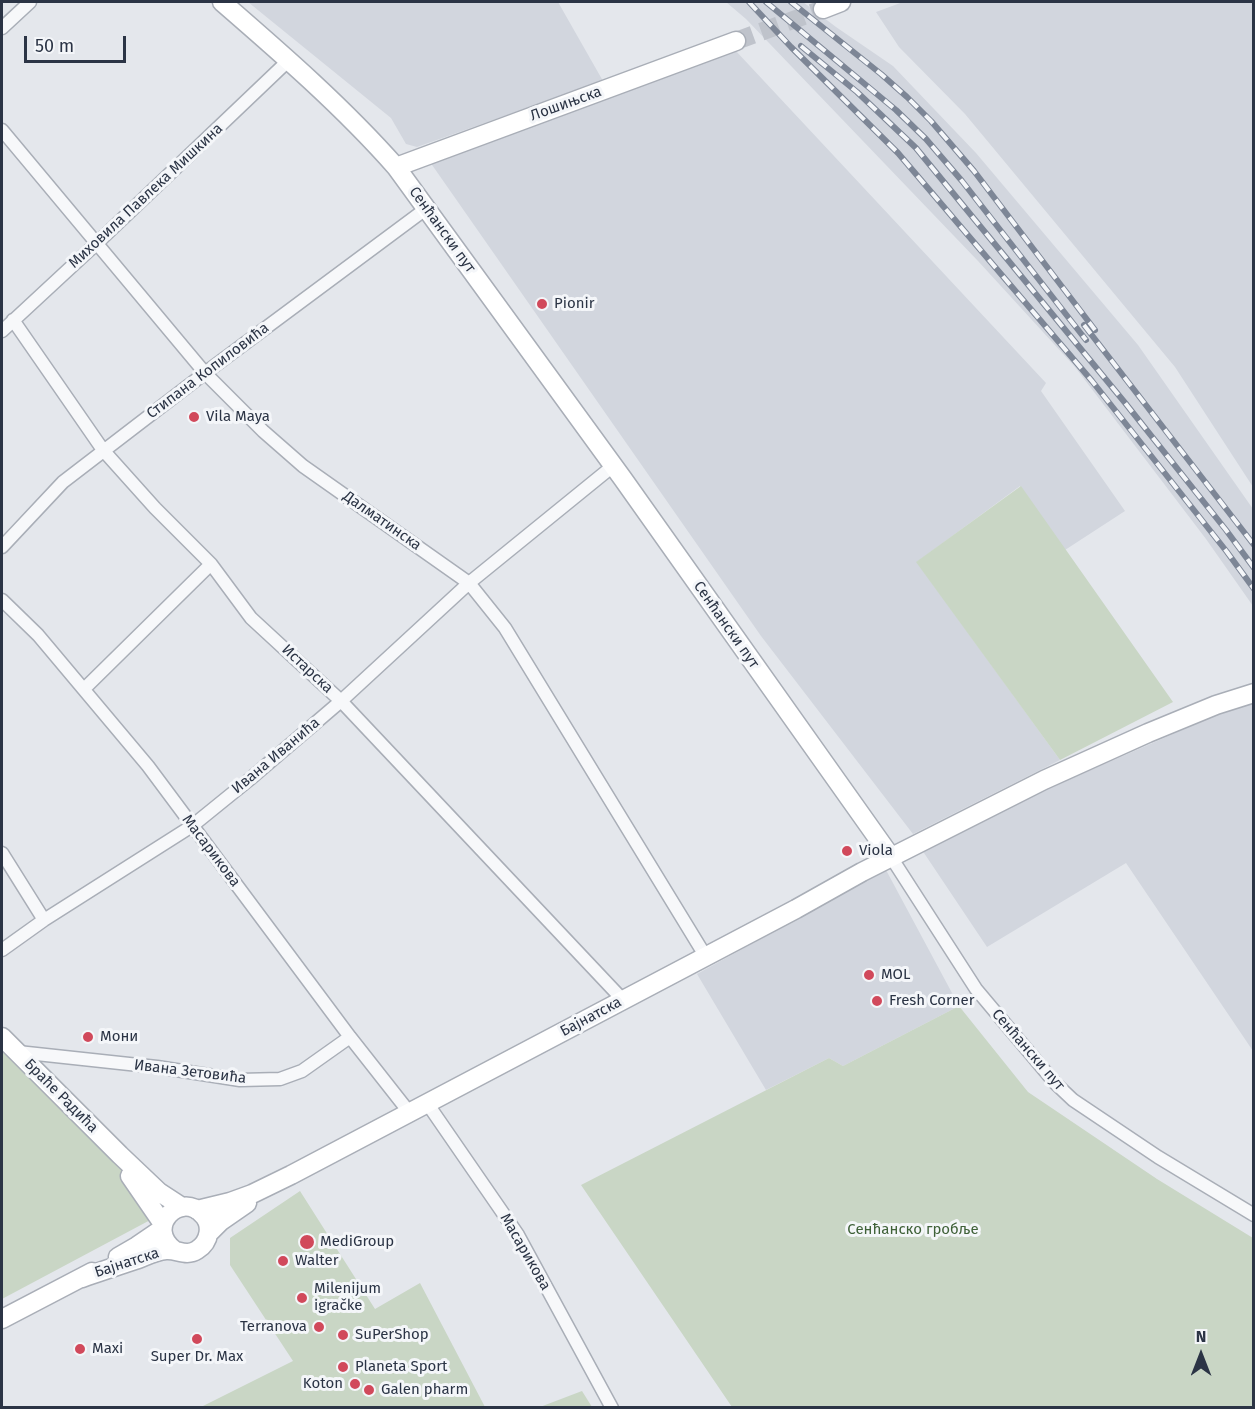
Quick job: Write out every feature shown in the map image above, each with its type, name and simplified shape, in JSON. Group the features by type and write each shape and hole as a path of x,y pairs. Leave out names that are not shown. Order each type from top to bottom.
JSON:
{"main road":[{"name":"Сенћански пут","path":"222,2 289,60 396,166 891,857"},
{"name":"Лошињска","path":"396,166 736,41"},
{"name":"Бајнатска","path":"2,1319 82,1278 137,1246 163,1226 170,1213 230,1202 252,1194 706,957 891,857 1044,780 1216,705 1254,693"},
{"name":"Браће Радића","path":"2,1037 159,1192 190,1208"},
{"name":"Браће Радића","path":"120,1155 126,1170 163,1226"},
{"name":"Бајнатска","path":"82,1278 166,1250 187,1253 198,1249 207,1240 208,1233 234,1212 291,1175"},
{"path":"190,1208 206,1220 208,1233"},
{"name":"Бајнатска","path":"163,1226 163,1236 174,1250"}],"street":[{"path":"2,28 30,2"},
{"name":"Миховила Павлека Мишкина","path":"2,331 98,243 289,60"},
{"name":"Далматинска","path":"2,130 205,373 263,431 303,466 469,583 505,628 706,957"},
{"name":"Стипана Копиловића","path":"2,547 63,482 427,208"},
{"name":"Истарска","path":"13,320 104,450 155,508 211,564 251,618 341,701 623,1000"},
{"name":"Ивана Иванића","path":"2,950 44,920 192,826 341,701 469,583 613,466"},
{"path":"84,689 211,564"},
{"name":"Масарикова","path":"2,600 38,635 148,766 350,1037 409,1112"},
{"path":"2,853 44,920"},
{"name":"Сенћански пут","path":"891,857 976,989 1054,1083 1082,1107 1158,1157 1254,1215"},
{"name":"Ивана Зетовића","path":"17,1052 157,1067 240,1080 280,1079 302,1071 350,1037"},
{"name":"Масарикова","path":"427,1103 518,1235 612,1407"}],"shaded area":[{"path":"248,2 558,2 603,81 417,147 406,144 391,118"},
{"path":"726,2 803,2 893,66 976,153 1138,345 1253,509 1253,606 1206,539 1075,367 978,261 746,19"},
{"path":"903,2 1253,2 1253,487 1175,367 965,114 899,47 876,12"},
{"path":"735,50 1046,383 1041,391 1125,511 1065,550 1020,486 917,562 1060,760 913,834 761,636 430,162"},
{"path":"1253,702 1253,1051 1126,863 987,947 922,850 1068,780 1228,710"},
{"path":"886,870 959,1006 843,1066 829,1058 766,1090 697,974"}],"green space":[{"path":"1021,486 1173,702 1060,760 916,562"},
{"name":"Сенћанско гробље","path":"959,1006 1028,1092 1157,1179 1253,1238 1253,1407 732,1407 581,1185 829,1058 843,1066"},
{"path":"2,1048 111,1153 154,1218 2,1299"},
{"path":"300,1191 375,1309 420,1283 485,1407 201,1407 293,1361 230,1265 230,1238"},
{"path":"582,1391 592,1407 540,1407"}],"tunnel":[{"path":"736,41 823,9"}],"railway":[{"path":"749,2 898,153 1092,381 1254,589"},
{"path":"766,2 896,110 926,139 962,181 1086,340"},
{"path":"791,2 881,74 931,121 974,171 1095,330"},
{"path":"801,46 857,92 916,148 1126,404 1254,568"},
{"path":"1084,325 1254,545"}],"place":[{"name":"Pionir","path":"542,304"},
{"name":"Vila Maya","path":"194,417"},
{"name":"Viola","path":"847,851"},
{"name":"MOL","path":"869,975"},
{"name":"Fresh Corner","path":"877,1001"},
{"name":"Мони","path":"88,1037"},
{"name":"MediGroup","path":"307,1242"},
{"name":"Walter","path":"283,1261"},
{"name":"Milenijum igračke","path":"302,1298"},
{"name":"Terranova","path":"319,1327"},
{"name":"SuPerShop","path":"343,1335"},
{"name":"Super Dr. Max","path":"197,1339"},
{"name":"Maxi","path":"80,1349"},
{"name":"Planeta Sport","path":"343,1367"},
{"name":"Koton","path":"355,1384"},
{"name":"Galen pharm","path":"369,1390"}]}
